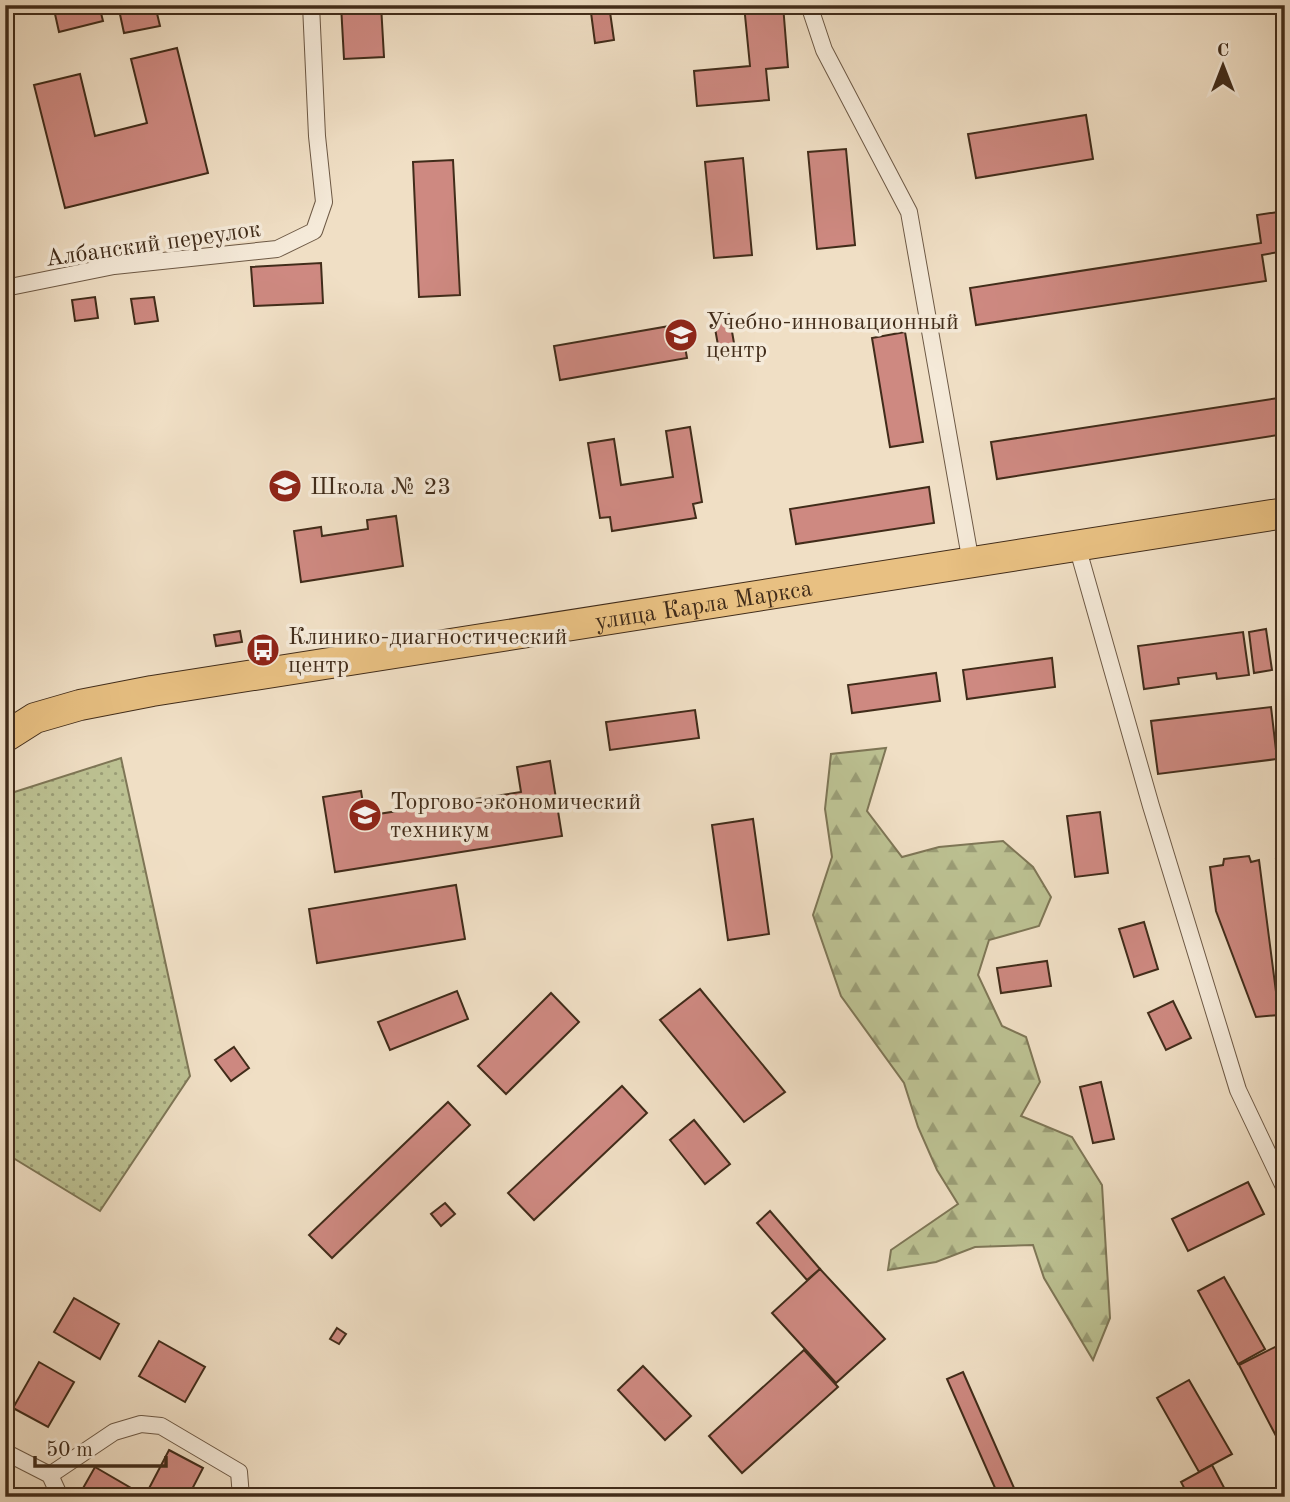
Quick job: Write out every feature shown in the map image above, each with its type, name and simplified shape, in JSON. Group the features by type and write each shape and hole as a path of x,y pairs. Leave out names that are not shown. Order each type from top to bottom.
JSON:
{"highway":[{"name":"улица Карла Маркса","path":"5,737 35,718 80,705 152,691 1285,513"}],"street":[{"name":"Албанский переулок","path":"5,288 114,266 277,249 314,231 324,202 317,136 311,5"},
{"path":"809,5 824,50 909,212 971,562"},
{"path":"1077,545 1151,806 1238,1090 1285,1189"},
{"path":"50,1475 114,1432 141,1424 161,1426 239,1472 241,1497"},
{"path":"5,1452 50,1475 60,1497"}],"green space":[{"path":"886,748 867,811 902,857 939,847 1003,841 1033,867 1051,897 1039,926 989,940 978,975 1002,1026 1026,1037 1040,1082 1021,1116 1072,1137 1102,1185 1110,1318 1093,1360 1044,1278 1033,1245 975,1247 936,1262 888,1270 891,1250 958,1204 937,1170 918,1127 904,1083 841,996 813,915 832,857 825,809 831,754"},
{"path":"121,758 190,1076 100,1211 5,1153 5,795"}],"building":[{"path":"53,5 99,5 103,21 59,32"},
{"path":"118,5 155,5 160,26 124,33"},
{"path":"341,5 381,5 384,57 344,59"},
{"path":"590,5 609,5 614,40 595,43"},
{"path":"744,5 783,5 788,67 766,69 769,100 697,106 694,71 750,66"},
{"path":"177,48 208,173 65,208 34,85 80,74 95,136 147,123 131,59"},
{"path":"1086,115 1093,159 976,178 968,134"},
{"path":"846,149 855,245 817,249 808,152"},
{"path":"743,158 752,255 714,258 705,162"},
{"path":"453,160 460,295 419,297 413,162"},
{"path":"1285,211 1285,251 1262,255 1266,281 976,325 970,288 1261,243 1257,215"},
{"path":"321,263 323,303 254,306 251,267"},
{"path":"95,297 98,318 75,321 72,300"},
{"path":"154,297 158,321 135,324 131,299"},
{"path":"729,314 735,349 719,351 713,317"},
{"path":"681,324 687,358 560,380 554,346"},
{"path":"905,332 923,442 890,447 872,338"},
{"path":"1285,397 1285,434 997,479 991,442"},
{"path":"690,427 702,502 693,504 696,518 612,531 610,517 600,518 588,443 614,439 621,485 673,477 666,431"},
{"path":"929,487 934,523 796,544 790,509"},
{"path":"396,516 403,566 301,582 294,531 321,527 322,536 368,529 367,520"},
{"path":"1266,629 1272,670 1254,673 1249,632"},
{"path":"1285,630 1285,662 1280,631"},
{"path":"240,631 242,642 216,646 214,635"},
{"path":"1243,632 1249,675 1217,679 1216,673 1178,678 1179,684 1144,689 1138,646"},
{"path":"1052,658 1055,687 967,699 963,670"},
{"path":"936,673 940,701 852,713 848,685"},
{"path":"1271,707 1277,759 1158,774 1151,721"},
{"path":"695,710 699,738 610,750 606,722"},
{"path":"550,761 562,836 335,872 323,797 361,791 365,816 521,792 517,767"},
{"path":"1100,812 1108,873 1075,877 1067,816"},
{"path":"753,819 769,934 728,940 712,825"},
{"path":"1249,856 1251,862 1259,860 1279,1015 1256,1017 1216,911 1210,867 1223,865 1224,859"},
{"path":"1285,858 1285,925 1276,859"},
{"path":"456,885 465,939 317,963 309,909"},
{"path":"1144,922 1158,969 1134,977 1119,929"},
{"path":"1047,961 1051,986 1001,993 997,968"},
{"path":"700,989 785,1092 744,1122 660,1020"},
{"path":"457,991 468,1019 390,1050 378,1022"},
{"path":"551,993 579,1022 506,1094 478,1066"},
{"path":"1173,1001 1191,1038 1166,1050 1148,1013"},
{"path":"234,1047 249,1068 231,1081 215,1060"},
{"path":"1101,1082 1114,1139 1093,1143 1080,1087"},
{"path":"622,1086 647,1113 534,1220 508,1193"},
{"path":"448,1102 470,1125 332,1258 309,1235"},
{"path":"694,1120 730,1164 705,1184 670,1140"},
{"path":"1248,1182 1264,1214 1188,1251 1172,1219"},
{"path":"445,1203 455,1214 441,1226 431,1214"},
{"path":"770,1211 820,1269 807,1280 757,1223"},
{"path":"820,1269 885,1339 836,1383 772,1313"},
{"path":"1224,1277 1265,1349 1238,1364 1198,1291"},
{"path":"74,1298 119,1324 100,1359 54,1332"},
{"path":"337,1328 346,1334 339,1344 330,1339"},
{"path":"159,1341 205,1367 185,1402 139,1376"},
{"path":"1285,1342 1285,1365 1277,1369 1285,1385 1285,1431 1276,1436 1239,1365"},
{"path":"804,1350 838,1387 742,1473 709,1436"},
{"path":"39,1362 74,1382 48,1427 13,1408"},
{"path":"643,1366 691,1416 665,1440 618,1390"},
{"path":"963,1372 1018,1497 999,1497 947,1379"},
{"path":"1189,1380 1232,1454 1199,1472 1157,1398"},
{"path":"169,1450 203,1468 188,1497 78,1497 95,1467 145,1496"},
{"path":"1212,1465 1229,1497 1189,1497 1181,1482"}],"place":[{"name":"Учебно-инновационный центр","path":"681,335"},
{"name":"Школа № 23","path":"285,486"},
{"name":"Клинико-диагностический центр","path":"263,650"},
{"name":"Торгово-экономический техникум","path":"365,815"}]}
